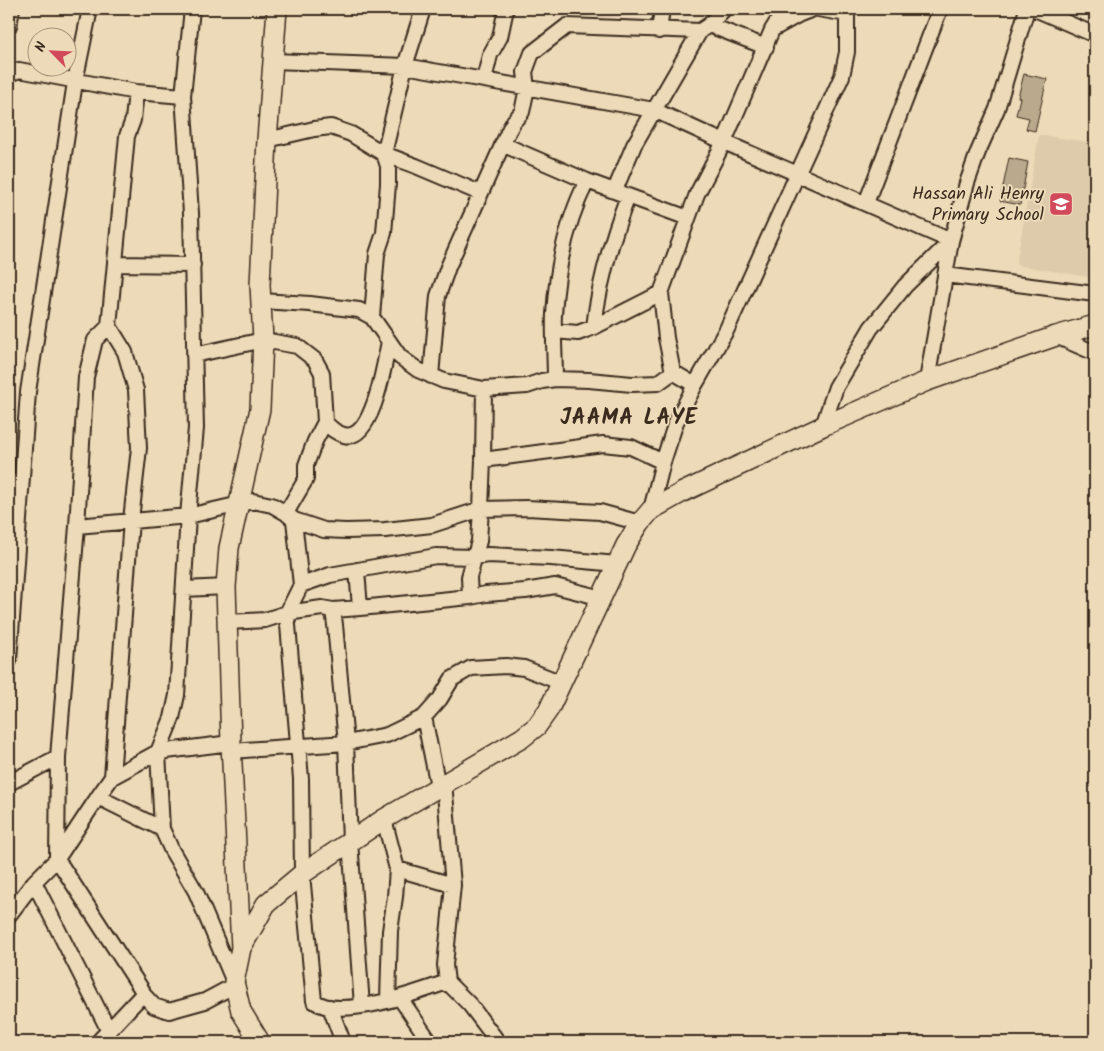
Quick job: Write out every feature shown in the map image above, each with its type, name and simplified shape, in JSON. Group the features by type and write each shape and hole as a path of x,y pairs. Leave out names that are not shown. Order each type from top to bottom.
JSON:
{"street":[{"path":"9,26 12,9"},
{"path":"9,661 15,482 76,82 90,9"},
{"path":"192,9 183,96 192,213 196,428 188,516 177,695 172,718 158,752 162,829 172,851 196,892 234,984 241,1011 260,1042"},
{"path":"234,984 240,948 226,587 229,548 260,409 263,340 260,285 267,140 277,9"},
{"path":"372,317 377,254 384,233 388,184 388,166 384,154 405,66 423,9"},
{"path":"484,80 490,55 500,37 506,9"},
{"path":"659,31 662,9"},
{"path":"594,327 597,297 618,223 622,193 634,144 705,28 724,9"},
{"path":"695,385 673,372 666,338 661,293 697,194 724,142 772,30 785,9"},
{"path":"772,30 813,9"},
{"path":"240,948 266,904 302,874 384,819 522,738 536,726 549,709 626,545 646,516 676,422 727,330 842,76 847,52 848,11 818,9"},
{"path":"866,203 940,9"},
{"path":"927,381 951,241 967,183 997,109 1027,9"},
{"path":"1035,9 1095,35"},
{"path":"431,376 438,296 448,267 502,144 514,120 522,112 527,88 525,72 532,53 567,26 659,31 705,28 766,47"},
{"path":"273,61 405,66 654,110 951,241"},
{"path":"9,75 19,70 136,92 183,96"},
{"path":"112,777 131,520 139,448 136,390 125,352 109,326 127,136 133,120 136,92"},
{"path":"267,140 314,129 332,127 351,134 384,154 480,193"},
{"path":"502,144 587,182 688,218"},
{"path":"555,379 554,316 559,265 576,204 587,182"},
{"path":"823,426 836,387 871,328 905,286 951,241"},
{"path":"116,264 193,265"},
{"path":"945,275 1095,294"},
{"path":"554,331 578,333 594,327 661,293"},
{"path":"261,301 334,306 359,310 372,317 400,357 418,370 444,381 484,389 527,386 555,379 640,384 658,383 673,372"},
{"path":"77,526 188,516 253,501 272,505 290,517 324,530 346,531 385,530 432,525 481,509 527,508 646,516 683,492 823,426 927,381 1056,336 1095,325"},
{"path":"109,326 95,340 86,377 77,526 58,757 57,859 142,990 142,994 154,1006 169,1011 205,1000 234,984"},
{"path":"1056,336 1095,354"},
{"path":"194,355 263,340 297,346 315,360 322,373 325,422 306,465 306,479 290,517 301,585 287,613 301,779 302,874 314,1001 330,1008 343,1009 411,995 447,982"},
{"path":"325,422 335,431 350,436 356,434 363,426 374,405 389,341"},
{"path":"470,597 469,577 479,541 484,460 484,389"},
{"path":"484,460 603,444 631,448 662,462"},
{"path":"301,585 330,575 436,556 474,557 488,555 617,564"},
{"path":"357,570 360,608"},
{"path":"227,622 265,620 287,613 322,608 332,610 360,608 525,591 555,586 602,598"},
{"path":"184,589 226,587"},
{"path":"332,610 346,743 350,841 362,1006"},
{"path":"9,915 34,882 57,859 112,777 158,752 231,747 346,743 387,735 424,717 440,699 452,679 471,668 506,666 524,668 562,683"},
{"path":"424,717 441,784 453,886 446,965 447,982 470,1005 498,1042"},
{"path":"9,783 58,757"},
{"path":"98,796 162,829"},
{"path":"384,819 397,869 390,931 394,999 430,1042"},
{"path":"397,869 453,886"},
{"path":"34,882 109,1031"},
{"path":"98,1042 142,994"},
{"path":"330,1008 343,1042"}],"shaded area":[{"name":"Hassan Ali Henry Primary School","path":"1039,135 1095,143 1095,278 1016,265"}],"building":[{"path":"1024,74 1047,79 1035,131 1026,129 1029,118 1016,115"},
{"path":"1009,158 1028,162 1020,205 1000,201"}],"place":[{"name":"Hassan Ali Henry Primary School","path":"1061,204"}],"district":[{"name":"JAAMA LAYE","path":"629,418"}]}
